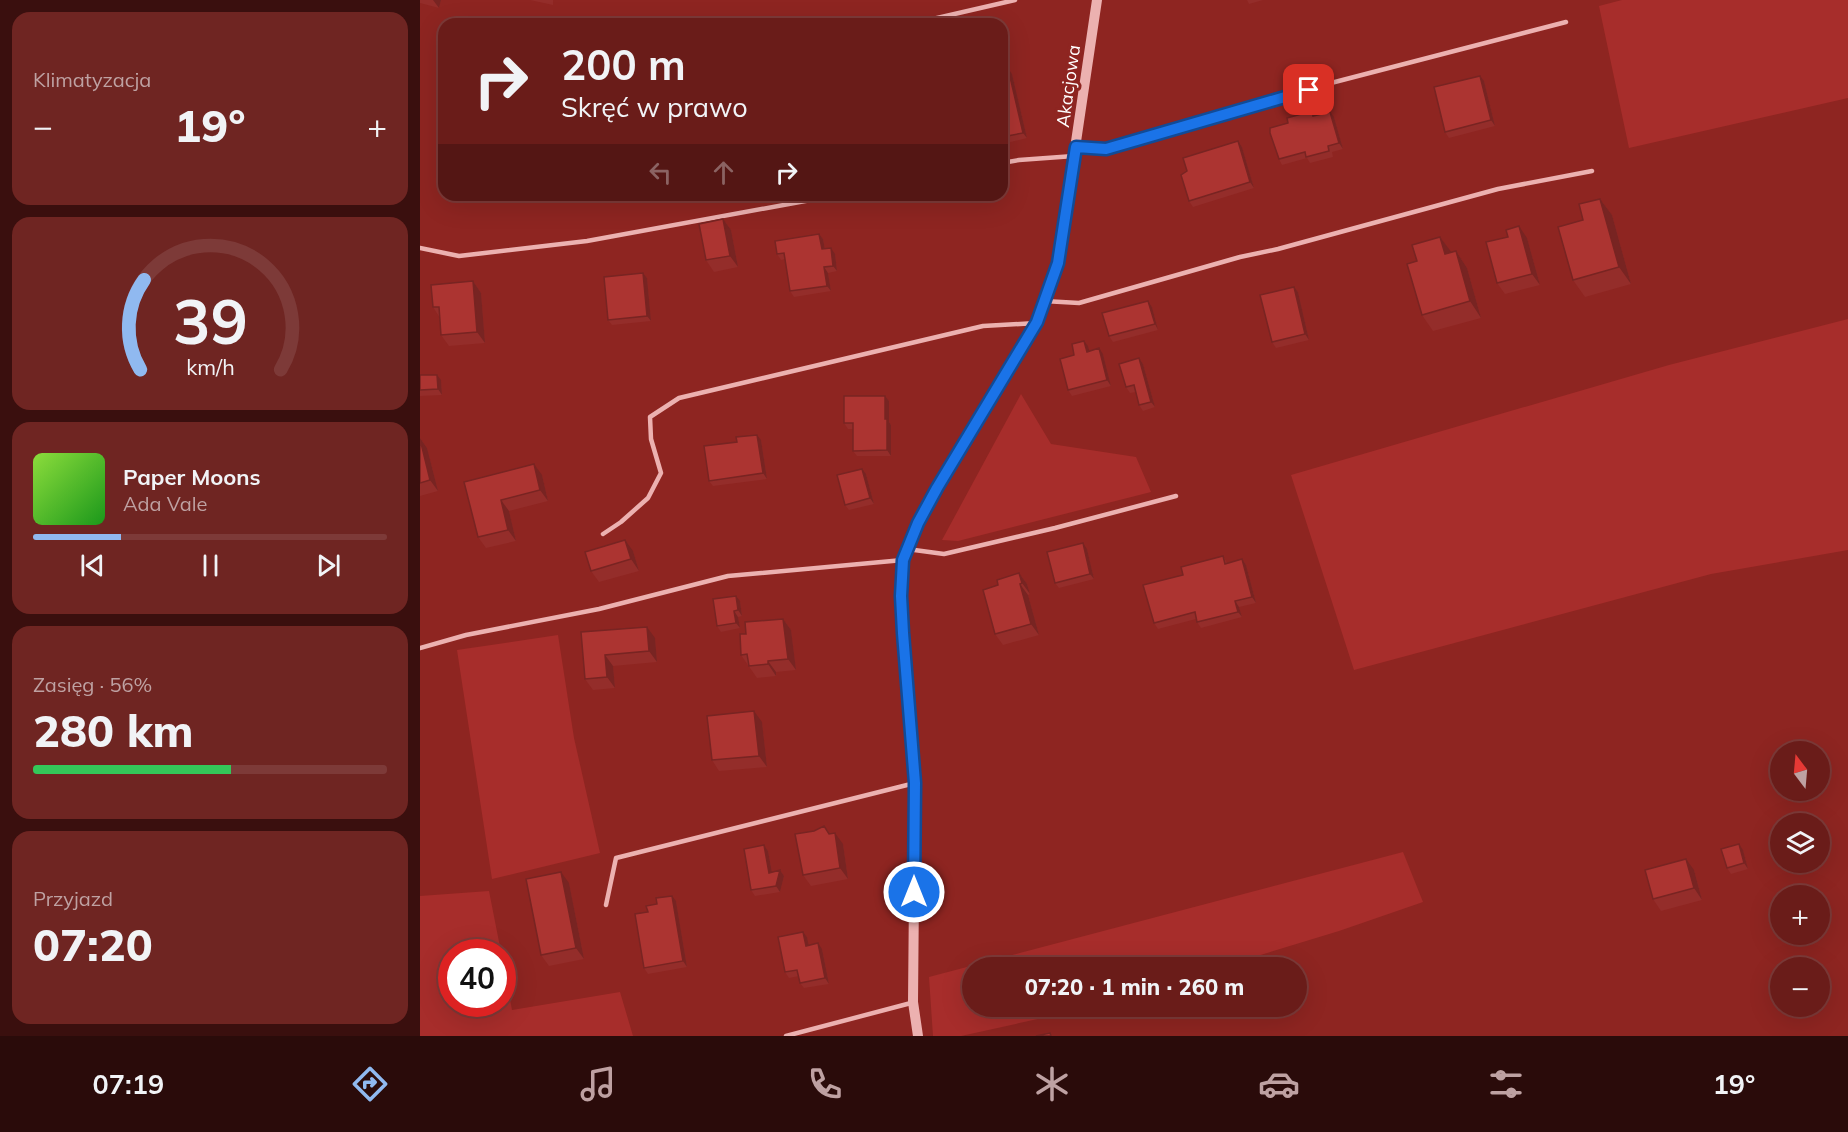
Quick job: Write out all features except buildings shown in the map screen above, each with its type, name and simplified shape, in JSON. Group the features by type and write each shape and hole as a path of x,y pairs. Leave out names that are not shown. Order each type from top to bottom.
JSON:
{"street":[{"name":"Akacjowa","path":"918,1036 913,1002 915,783 901,596 903,560 918,523 937,488 1037,322 1058,263 1097,0"}],"lane":[{"path":"937,18 1015,0"},
{"path":"1008,162 1106,149 1331,83 1566,22"},
{"path":"1044,301 1079,303 1240,257 1278,249 1498,189 1592,171"},
{"path":"420,249 459,256 587,241 805,201"},
{"path":"603,534 621,522 648,498 661,473 651,439 650,417 679,398 983,326 1037,322"},
{"path":"907,549 944,554 1176,496"},
{"path":"420,648 466,635 599,609 728,576 903,560"},
{"path":"606,905 616,858 915,783"},
{"path":"786,1036 913,1002"}],"shaded area":[{"path":"1622,0 1848,0 1848,98 1629,148 1599,6"},
{"path":"1848,319 1848,550 1711,574 1354,670 1291,475 1669,365"},
{"path":"1021,394 1051,444 1136,457 1151,492 958,541 942,540"},
{"path":"558,635 574,738 600,853 492,879 457,650"},
{"path":"1403,852 1423,902 1254,957 1005,957"},
{"path":"489,891 498,939 438,939 438,1017 516,1017 516,1009 620,992 633,1036 420,1036 420,896"},
{"path":"962,968 962,1017 1047,1017 961,1036 933,1036 929,977"}],"route":[{"path":"914,892 915,783 901,596 903,560 918,523 937,488 1037,322 1058,263 1076,147 1106,149 1309,90"}]}
